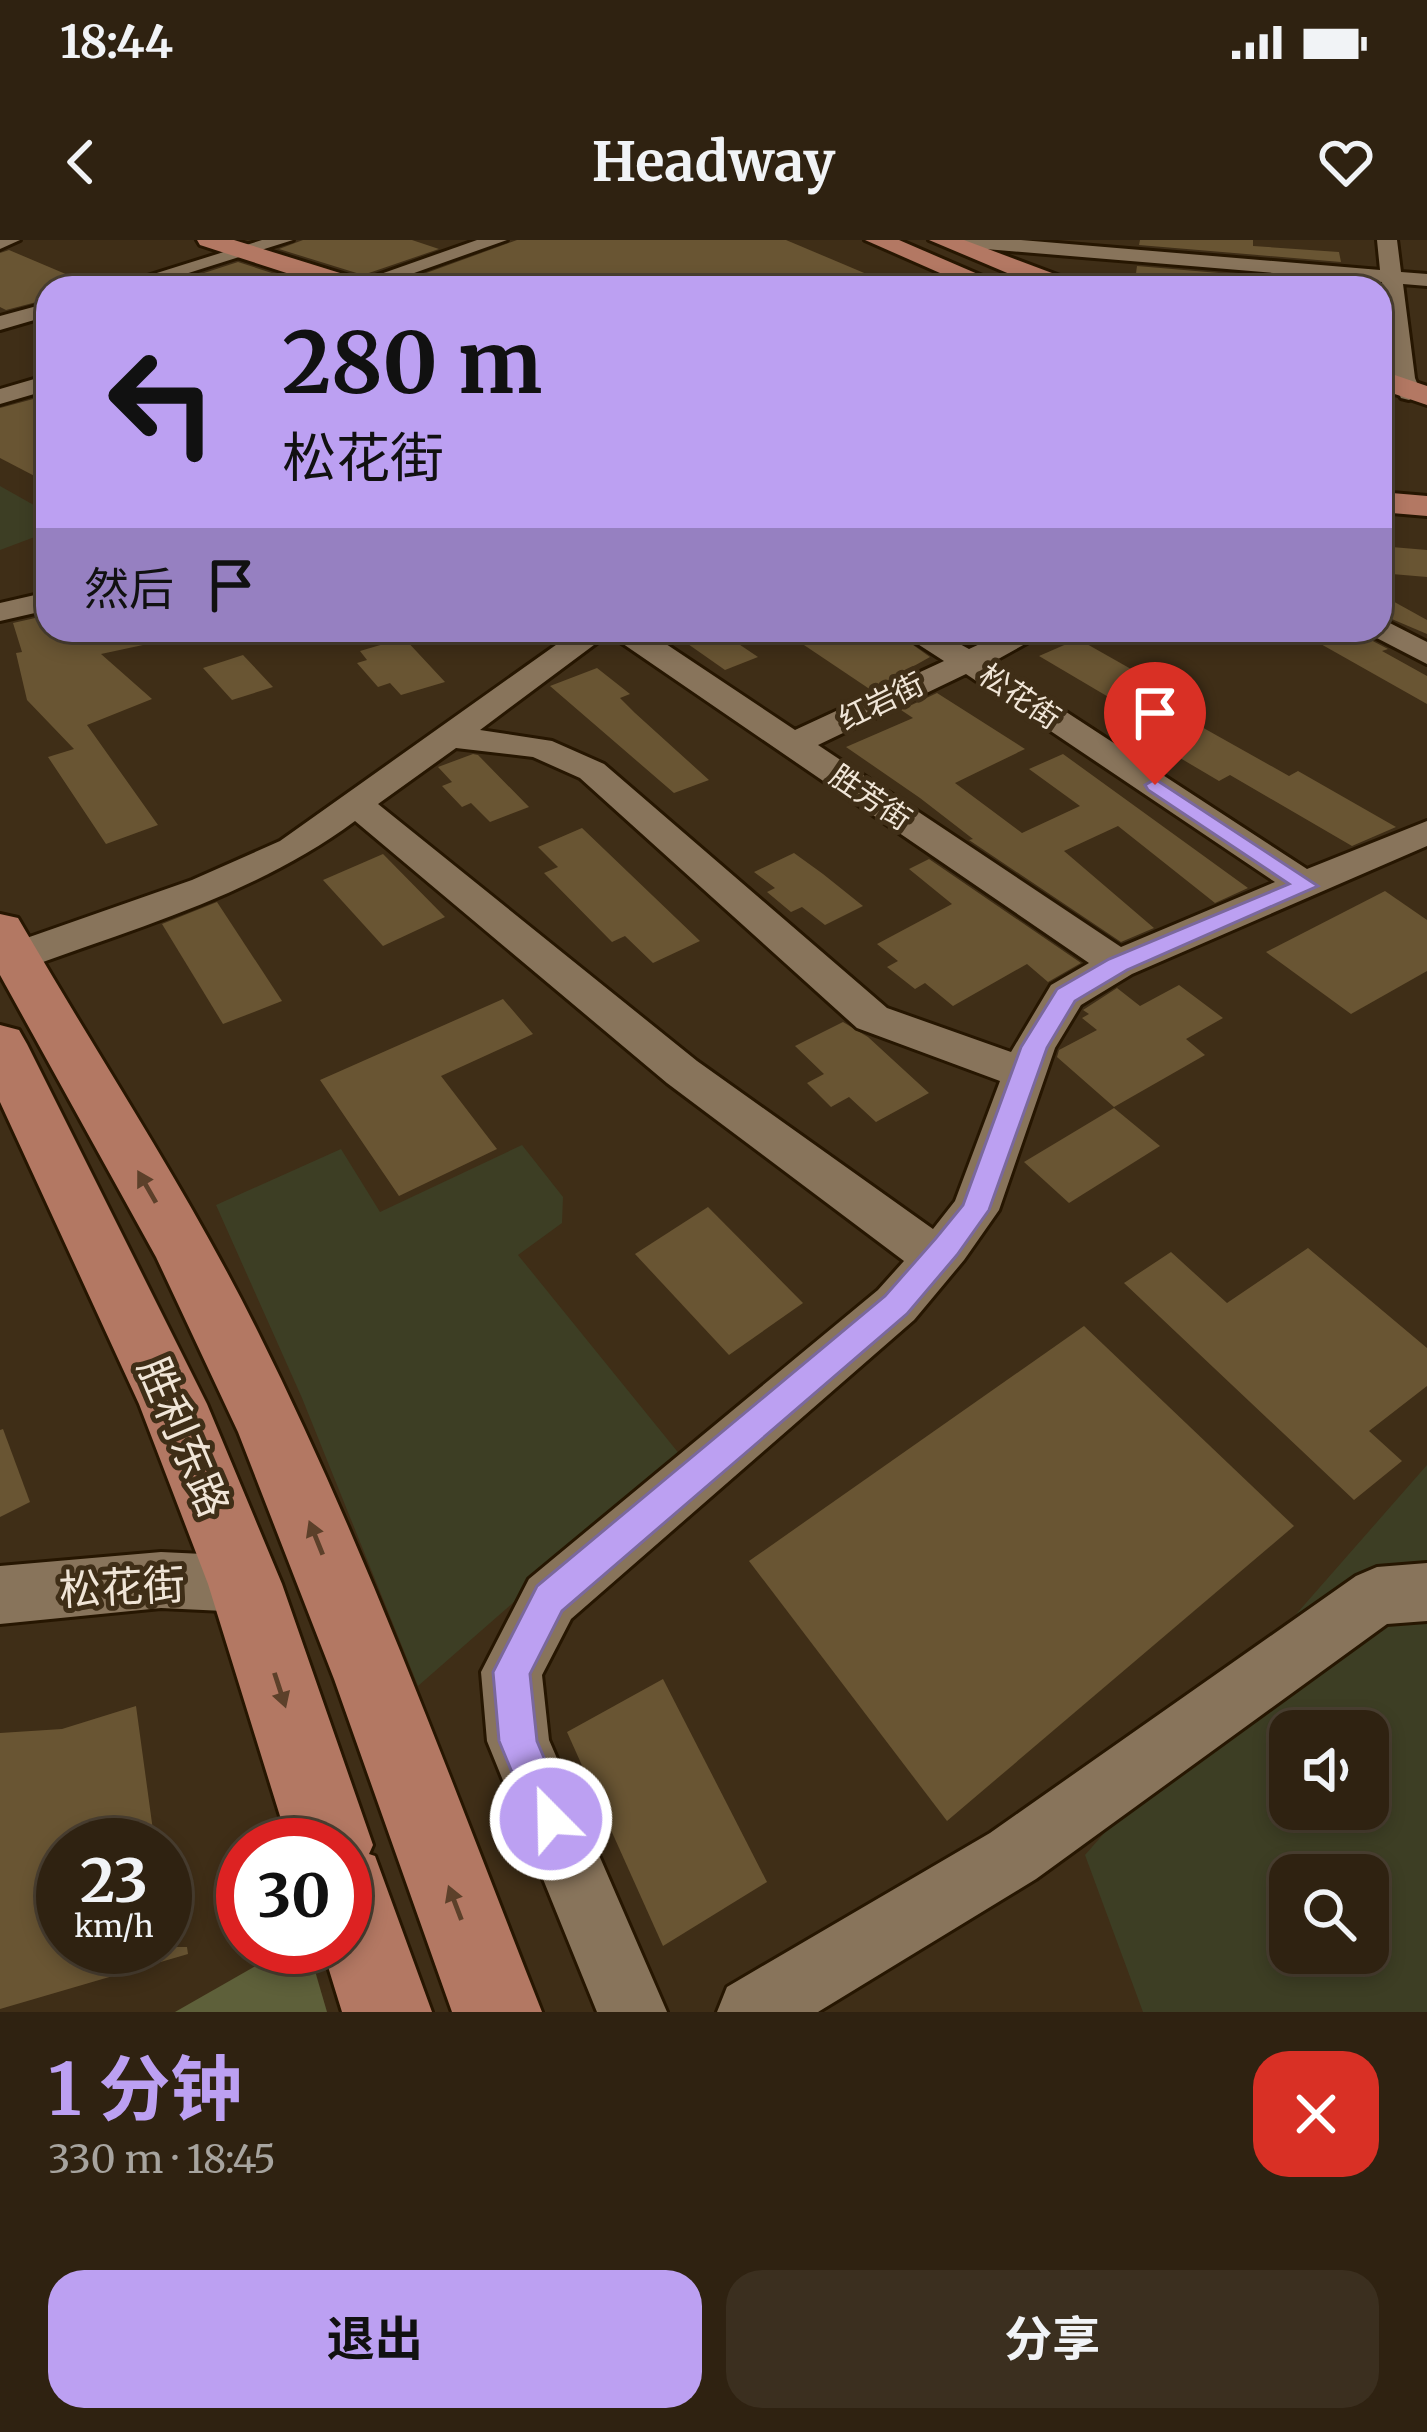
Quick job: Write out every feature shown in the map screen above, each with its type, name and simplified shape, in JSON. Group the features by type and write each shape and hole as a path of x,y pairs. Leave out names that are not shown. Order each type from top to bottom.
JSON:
{"main road":[{"path":"209,240 322,276"},
{"path":"853,240 944,276"},
{"path":"878,240 969,276"},
{"path":"908,240 1000,276"},
{"path":"945,240 1036,276"},
{"path":"1392,503 1427,506"},
{"path":"8,943 196,1271 284,1458 497,2012"},
{"name":"胜利东路","path":"0,1044 173,1404 245,1584 322,1818"},
{"path":"372,1967 387,2012"}],"street":[{"path":"0,243 10,240"},
{"path":"160,276 283,240"},
{"path":"389,276 497,240"},
{"path":"945,240 1390,276 1387,240"},
{"path":"1392,276 1427,280"},
{"path":"1392,291 1407,401"},
{"path":"0,323 36,312"},
{"path":"5,396 36,386"},
{"path":"5,396 36,394"},
{"path":"0,612 36,604"},
{"path":"1392,634 1427,655"},
{"path":"8,943 249,871 293,849 581,642"},
{"name":"胜芳街","path":"642,642 1118,964"},
{"name":"松花街","path":"933,642 1307,886"},
{"name":"红岩街","path":"794,744 1007,642"},
{"path":"452,737 540,748 592,770 872,1018 1026,1074"},
{"path":"357,805 682,1072 934,1256"},
{"path":"632,2012 518,1741 512,1672 550,1599 896,1305 975,1210 1050,1015 1066,995 1118,964 1427,832"},
{"name":"松花街","path":"0,1594 161,1580 245,1584"},
{"path":"752,2012 1013,1856 1377,1596 1427,1592"}],"green space":[{"path":"0,486 36,506 36,536 0,550"},
{"path":"522,1145 563,1197 562,1223 518,1255 681,1456 418,1686 302,1398 216,1205 341,1149 380,1212"},
{"path":"1427,1465 1427,2012 1143,2012 1085,1855"},
{"path":"242,1974 316,1974 327,2012 175,2012"}],"building":[{"path":"303,240 412,240 439,249 363,275 279,249"},
{"path":"517,240 786,240 869,275 865,276 418,276"},
{"path":"1140,240 1253,240 1253,246 1339,252 1341,262 1139,245"},
{"path":"9,250 70,276 36,276 36,302 6,310 0,307 0,253"},
{"path":"238,262 281,276 195,276"},
{"path":"1137,266 1254,276 1136,276"},
{"path":"36,398 36,477 0,458 0,408"},
{"path":"1392,547 1427,550 1427,577 1392,574"},
{"path":"1392,601 1427,620 1427,634 1392,619"},
{"path":"36,618 36,642 157,642 101,654 152,699 87,725 158,825 106,844 48,757 74,749 27,700 16,653 22,652 13,623"},
{"path":"408,642 445,682 401,695 390,683 378,687 357,663 367,660 360,651"},
{"path":"685,642 736,642 758,657 725,670"},
{"path":"799,642 909,642 930,657 871,690"},
{"path":"1071,642 1083,642 1161,686 1122,705 1039,656"},
{"path":"1317,642 1375,642 1388,649 1382,651 1427,676 1427,704"},
{"path":"243,655 273,687 232,700 203,668"},
{"path":"597,668 630,694 620,698 709,780 674,793 550,686"},
{"path":"937,693 1025,749 955,783 1022,833 1080,806 1029,769 1063,754 1248,888 1215,903 1118,826 1064,851 1154,928 1121,942 969,840 973,839 846,747 913,718 901,710"},
{"path":"1175,712 1289,776 1298,771 1396,827 1352,846 1230,775 1219,781 1136,732"},
{"path":"473,754 529,807 490,822 471,803 462,807 442,786 452,782 438,767"},
{"path":"582,828 700,941 653,963 625,936 612,942 544,873 558,867 538,847"},
{"path":"794,853 863,906 825,925 802,907 791,912 767,892 775,888 754,872"},
{"path":"383,854 445,917 383,946 323,880"},
{"path":"929,859 1081,963 1048,982 1027,964 953,1006 925,983 915,989 887,967 898,961 877,944 952,904 909,869"},
{"path":"1385,891 1427,920 1427,971 1351,1014 1266,952"},
{"path":"217,902 282,1001 223,1024 162,924"},
{"path":"1179,985 1223,1018 1186,1039 1205,1055 1114,1107 1057,1057 1059,1050 1097,1030 1082,1018 1089,1014 1083,1010 1117,988 1140,1006"},
{"path":"503,999 533,1034 441,1076 497,1149 399,1196 320,1080"},
{"path":"843,1022 868,1037 929,1093 876,1122 849,1097 831,1107 807,1083 824,1074 795,1046"},
{"path":"1114,1108 1160,1146 1069,1203 1024,1162"},
{"path":"708,1207 803,1303 729,1355 635,1254"},
{"path":"1308,1248 1427,1348 1427,1386 1369,1431 1402,1461 1354,1500 1124,1283 1171,1252 1227,1303"},
{"path":"1084,1326 1294,1526 947,1821 749,1561"},
{"path":"0,1430 30,1502 0,1517"},
{"path":"663,1679 767,1882 663,1946 567,1732"},
{"path":"136,1706 151,1818 36,1818 36,1974 120,1974 0,2009 0,1733 62,1729"}],"route":[{"path":"551,1819 518,1741 512,1672 550,1599 896,1305 947,1246 975,1210 1034,1047 1066,995 1118,964 1307,886 1155,785"}]}
